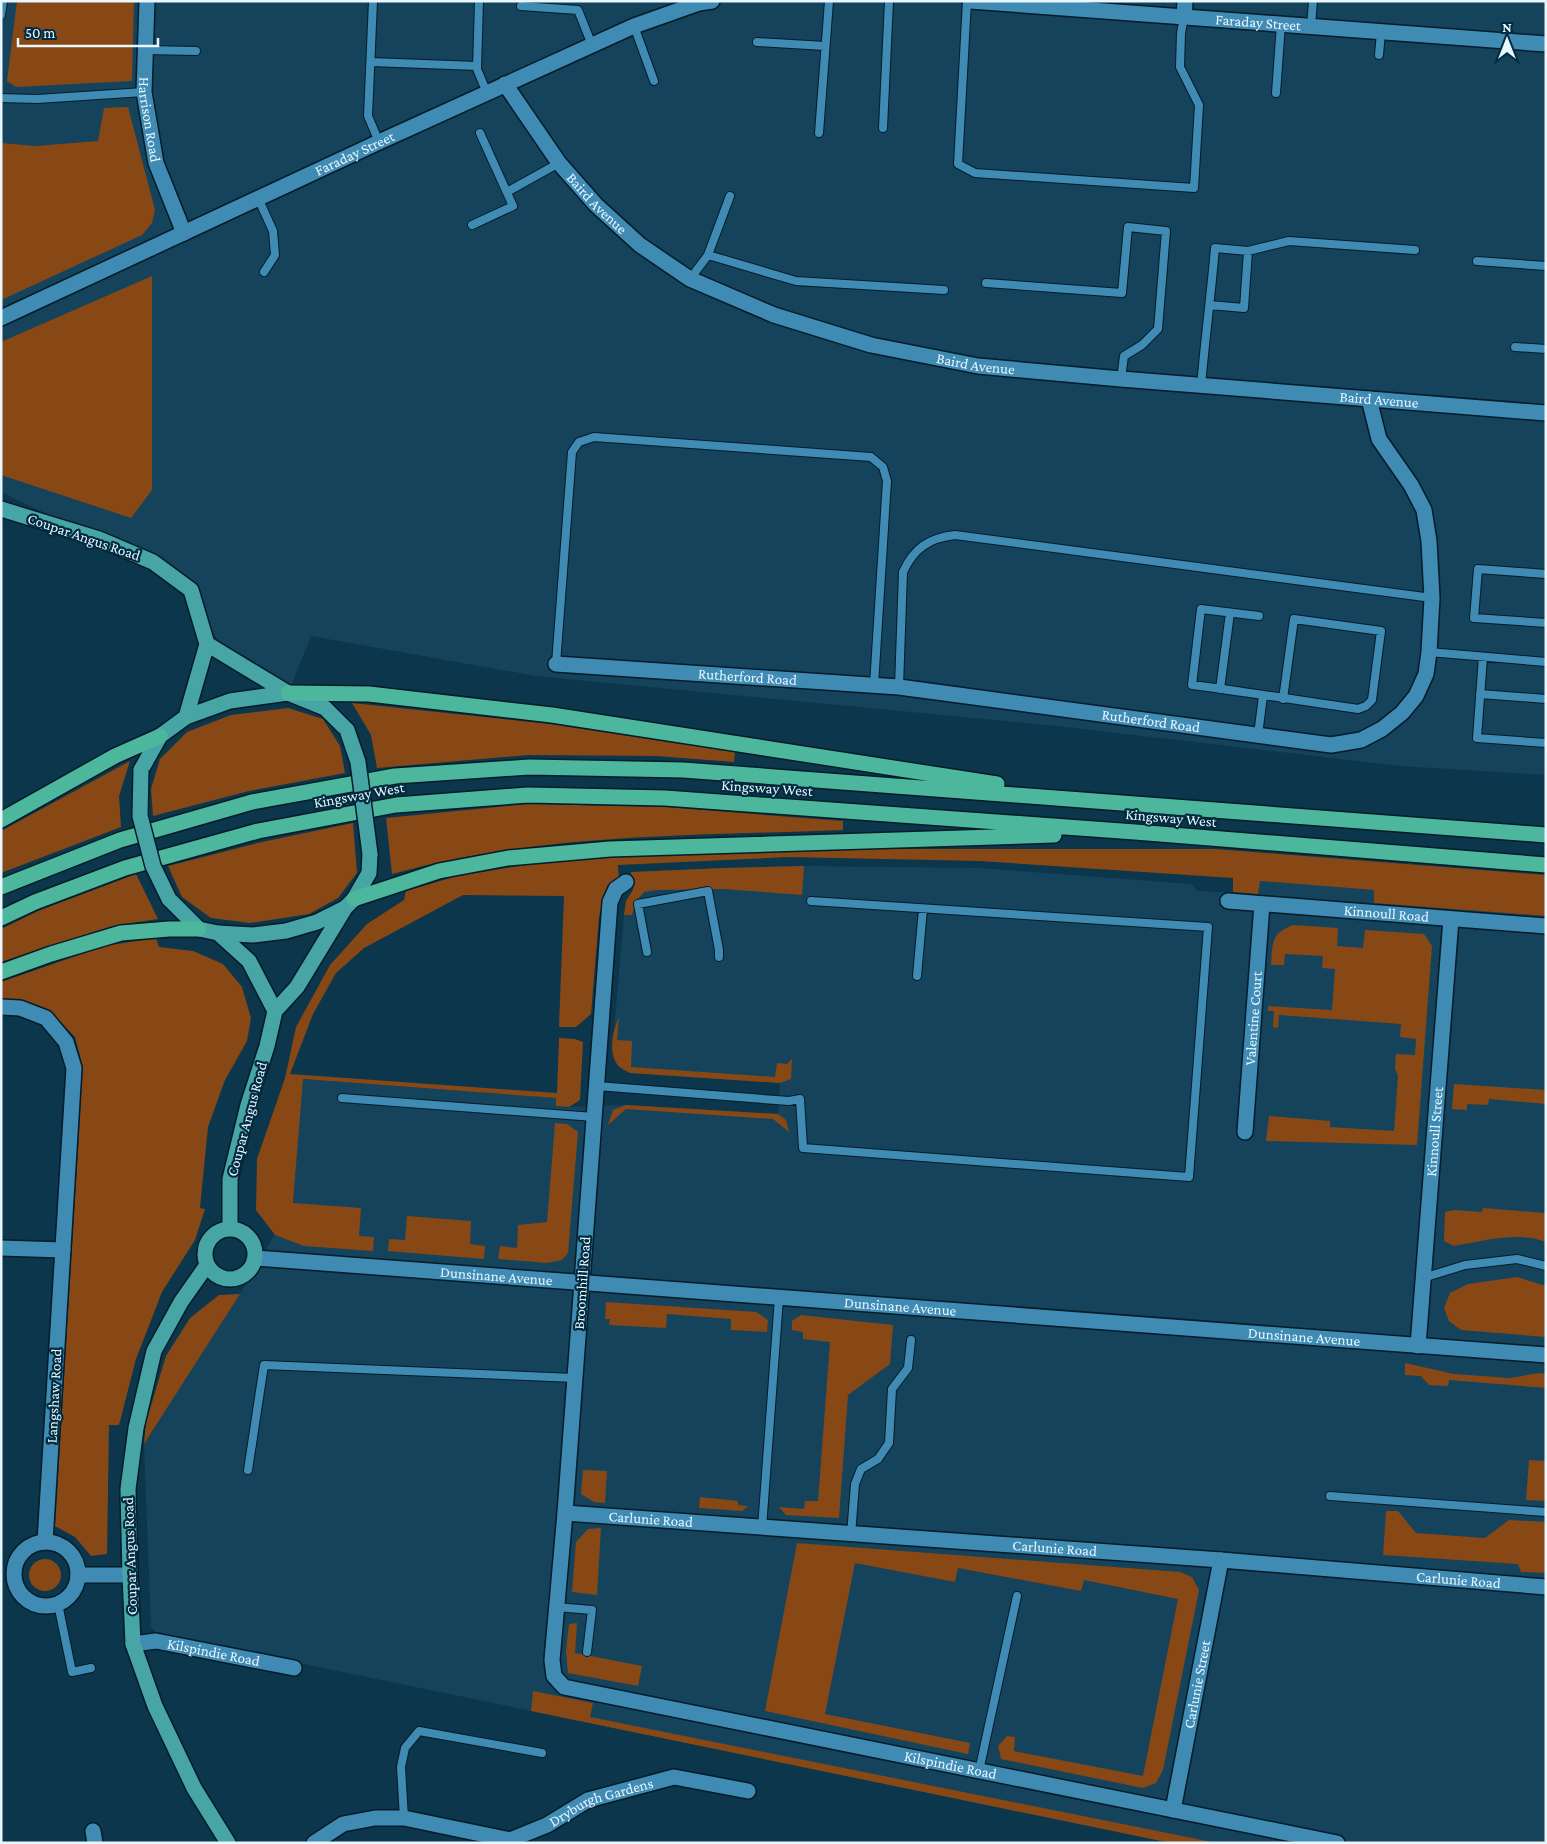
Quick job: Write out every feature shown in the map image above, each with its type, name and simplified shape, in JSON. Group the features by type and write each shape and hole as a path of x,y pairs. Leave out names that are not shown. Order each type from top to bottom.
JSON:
{"highway":[{"path":"288,693 369,694 552,715 1104,801"},
{"path":"1,820 115,756 160,736"},
{"name":"Kingsway West","path":"1,887 120,840 252,802 404,776 529,767 682,770 1546,835"},
{"name":"Kingsway West","path":"1,918 35,902 125,868 258,831 396,805 528,795 665,798 1135,832 1546,865"},
{"path":"350,903 439,871 508,858 610,849 1135,832"},
{"path":"1,972 51,954 121,933 199,929"}],"main road":[{"name":"Coupar Angus Road","path":"1,509 99,539 153,562 192,590 207,644"},
{"path":"186,717 207,644 288,693"},
{"name":"Coupar Angus Road","path":"228,1843 194,1788 167,1733 155,1706 134,1644 128,1489 136,1428 154,1351 181,1302 207,1265 206,1248 209,1241 221,1230 230,1229 230,1179 248,1105 267,1046 276,1010 297,987 369,873 370,854 358,762 347,730 325,708 288,693"},
{"path":"288,693 230,701 186,717 160,736 141,770 140,816 153,866 170,900 199,929 218,933 253,934 286,931 317,922 350,903"},
{"path":"218,933 250,961 276,1010"},
{"path":"207,1265 218,1276 234,1280 242,1278 253,1266 256,1250 252,1241 239,1230 230,1229"}],"street":[{"name":"Harrison Road","path":"147,1 144,92 156,163 184,233"},
{"name":"Faraday Street","path":"969,1 1546,44"},
{"path":"1184,17 1185,1"},
{"name":"Faraday Street","path":"1,318 505,84 634,26 703,2"},
{"name":"Baird Avenue","path":"505,84 559,164 596,205 640,245 690,279 774,315 871,345 978,366 1201,386 1546,412"},
{"name":"Rutherford Road","path":"556,664 899,687 1331,745 1361,740 1382,729 1402,713 1416,696 1426,674 1432,598 1429,542 1424,510 1411,485 1380,439 1368,399"},
{"name":"Broomhill Road","path":"564,1687 554,1676 552,1660 565,1513 610,902 616,888 626,882"},
{"name":"Kinnoull Road","path":"1228,901 1546,926"},
{"name":"Valentine Court","path":"1245,1132 1262,904"},
{"name":"Kinnoull Street","path":"1418,1346 1452,918"},
{"name":"Langshaw Road","path":"1,1007 20,1008 46,1018 66,1042 74,1068 45,1542"},
{"path":"1,1248 63,1250"},
{"name":"Dunsinane Avenue","path":"256,1258 1546,1355"},
{"name":"Carlunie Road","path":"565,1513 851,1535 1221,1560 1546,1587"},
{"path":"45,1542 55,1543 72,1555 78,1575 72,1592 66,1599 58,1604 47,1606 37,1605 27,1600 20,1593 7,1572 27,1548 45,1542"},
{"name":"Carlunie Street","path":"1172,1810 1221,1560"},
{"path":"78,1575 130,1575"},
{"name":"Kilspindie Road","path":"134,1644 156,1641 294,1668"},
{"name":"Kilspindie Road","path":"564,1687 1337,1843"},
{"name":"Dryburgh Gardens","path":"314,1843 343,1824 375,1818 404,1818 510,1842 548,1825 588,1800 674,1777 748,1791"}],"lane":[{"path":"1,15 3,1"},
{"path":"374,1 368,116 379,142"},
{"path":"479,1 477,66 487,93"},
{"path":"819,132 829,1"},
{"path":"883,128 889,1"},
{"path":"969,1 958,164 975,173 1194,188 1199,105 1180,67 1181,33 1184,17"},
{"path":"1311,26 1313,1"},
{"path":"521,6 578,10 592,45"},
{"path":"1276,93 1282,24"},
{"path":"634,26 654,81"},
{"path":"1379,55 1381,32"},
{"path":"757,42 825,46"},
{"path":"146,50 196,51"},
{"path":"371,62 477,66"},
{"path":"1,98 37,99 144,92"},
{"path":"472,224 513,206 480,134"},
{"path":"507,192 559,164"},
{"path":"690,279 708,254 730,196"},
{"path":"258,198 273,231 274,239 275,256 264,272"},
{"path":"986,283 1122,293 1128,227 1166,231 1158,329 1142,345 1124,356 1121,379"},
{"path":"1201,386 1215,248 1248,251 1289,241 1415,250"},
{"path":"1210,305 1244,308 1248,251"},
{"path":"708,254 796,280 944,290"},
{"path":"1477,261 1546,266"},
{"path":"1514,347 1546,349"},
{"path":"556,664 572,452 579,442 594,437 871,457 883,467 887,481 874,685"},
{"path":"899,687 903,572 910,558 919,548 937,537 955,535 1432,598"},
{"path":"1546,574 1478,569 1474,618 1546,623"},
{"path":"1259,616 1201,609 1192,685 1283,699 1358,709 1366,706 1372,700 1381,631 1294,619 1283,699"},
{"path":"1220,689 1230,613"},
{"path":"1429,652 1546,662"},
{"path":"1483,657 1477,738 1546,743"},
{"path":"1480,694 1546,699"},
{"path":"1258,736 1263,696"},
{"path":"647,952 638,904 708,891 719,950 718,957"},
{"path":"597,1086 789,1101 800,1099 802,1148 1189,1177 1208,927 811,901"},
{"path":"917,976 922,908"},
{"path":"342,1098 594,1117"},
{"path":"1423,1278 1465,1265 1517,1259 1546,1266"},
{"path":"762,1528 779,1298"},
{"path":"851,1535 855,1484 861,1469 878,1459 889,1443 892,1389 908,1368 910,1340"},
{"path":"248,1470 264,1365 575,1378"},
{"path":"1330,1496 1546,1512"},
{"path":"979,1771 1017,1596"},
{"path":"58,1604 72,1672 91,1668"},
{"path":"556,1607 592,1610 587,1652"},
{"path":"404,1818 402,1766 405,1748 419,1731 542,1753"}],"shaded area":[{"path":"1,1 1546,1 1546,775 1400,766 1057,726 536,676 311,636 288,693 218,642 191,590 99,539 1,492"},
{"path":"17,1 134,1 132,81 16,87 7,81"},
{"path":"128,107 155,210 152,223 142,235 1,300 1,143 36,146 98,141 104,108"},
{"path":"152,276 152,490 131,518 1,475 1,342"},
{"path":"352,703 550,724 735,752 734,762 656,756 528,755 377,768 371,735"},
{"path":"288,708 323,719 340,746 345,773 249,791 153,816 151,789 160,759 187,732 231,715"},
{"path":"130,761 119,796 121,827 1,873 1,831"},
{"path":"529,804 665,807 843,821 843,830 673,836 559,844 447,861 392,874 386,818"},
{"path":"353,823 357,873 338,898 309,914 250,923 211,918 182,897 168,866 262,842"},
{"path":"789,849 1215,849 1546,875 1546,916 1374,903 1374,890 1260,881 1258,894 1233,892 1233,878 980,861 788,857 618,865 619,878 607,886 599,917 591,1014 576,1027 559,1027 564,896 463,895 364,948 336,973 313,1014 290,1074 557,1093 559,1038 575,1039 583,1042 580,1100 569,1107 556,1106 556,1098 303,1079 293,1203 361,1208 359,1236 374,1237 373,1251 304,1246 275,1235 256,1210 257,1159 285,1078 296,1027 330,965 367,924 404,900 406,891 457,876 526,865 610,857"},
{"path":"804,866 979,868 1191,884 1198,891 1258,894 1259,881 1375,890 1374,903 1546,916 1546,1843 1171,1843 158,1634 151,1627 144,1444 240,1294 293,1203 302,1079 557,1098 556,1106 569,1107 626,1105 778,1114 780,1083 630,1073 617,1065 612,1053 624,915 626,901 633,890 631,872"},
{"path":"804,866 802,895 723,889 656,890 644,892 636,901 632,915 624,915 626,901 633,890 631,872"},
{"path":"136,874 158,919 112,926 1,962 1,929 38,911"},
{"path":"1293,925 1338,928 1337,946 1363,948 1365,930 1424,934 1432,946 1417,1145 1266,1141 1269,1116 1330,1121 1330,1127 1394,1131 1398,1076 1395,1068 1396,1054 1415,1055 1416,1039 1400,1037 1401,1024 1279,1015 1278,1028 1273,1027 1274,1011 1268,1011 1268,1006 1332,1010 1335,969 1322,968 1323,956 1285,954 1284,965 1271,965 1276,936"},
{"path":"156,938 159,947 193,951 223,964 242,987 251,1018 247,1041 225,1080 208,1127 200,1208 205,1209 195,1240 162,1292 136,1359 119,1425 109,1425 107,1554 91,1556 75,1537 55,1526 83,1067 75,1037 51,1012 21,1000 1,999 1,982 105,946"},
{"path":"619,1017 617,1040 632,1041 631,1067 775,1077 777,1063 787,1064 792,1059 791,1079 780,1083 630,1073 618,1065 614,1059 612,1047 613,1034"},
{"path":"1454,1084 1546,1090 1546,1104 1489,1099 1488,1105 1467,1104 1467,1110 1452,1109"},
{"path":"626,1105 778,1114 786,1120 789,1132 773,1119 626,1109 608,1125 613,1110"},
{"path":"555,1123 567,1124 578,1132 568,1253 562,1260 547,1263 498,1259 500,1246 517,1248 518,1225 547,1222"},
{"path":"1483,1208 1546,1213 1546,1242 1523,1237 1512,1237 1454,1246 1444,1241 1445,1212 1454,1210 1482,1212"},
{"path":"407,1216 471,1221 470,1244 485,1246 484,1259 388,1251 389,1239 405,1240"},
{"path":"1517,1277 1546,1286 1546,1337 1461,1330 1449,1321 1444,1308 1450,1293 1468,1284"},
{"path":"240,1294 144,1444 146,1422 166,1356 190,1318 219,1295"},
{"path":"606,1302 756,1312 768,1320 767,1332 731,1330 731,1319 667,1314 666,1328 609,1325 610,1319 605,1319"},
{"path":"801,1315 893,1325 890,1364 848,1395 839,1518 786,1515 779,1507 804,1509 805,1501 818,1501 830,1342 803,1339 803,1332 792,1330 792,1321"},
{"path":"1405,1363 1454,1374 1510,1378 1539,1373 1546,1374 1546,1388 1449,1380 1448,1386 1429,1385 1421,1376 1405,1375"},
{"path":"1529,1460 1546,1461 1546,1501 1526,1500"},
{"path":"583,1470 607,1471 605,1503 594,1502 581,1494"},
{"path":"700,1497 738,1501 738,1505 748,1506 742,1511 699,1508"},
{"path":"1386,1511 1398,1511 1416,1533 1485,1538 1509,1520 1546,1522 1546,1573 1521,1572 1518,1564 1383,1555"},
{"path":"601,1528 597,1595 572,1592 576,1542 588,1529"},
{"path":"797,1543 1180,1572 1192,1577 1199,1590 1163,1770 1156,1783 1143,1788 1001,1759 998,1746 1007,1736 1015,1737 1014,1751 1143,1776 1178,1599 1084,1580 1081,1591 958,1568 955,1582 855,1563 825,1714 970,1743 968,1754 765,1711"},
{"path":"45,1559 51,1560 56,1564 60,1569 60,1581 56,1586 51,1590 45,1591 39,1590 34,1586 30,1581 29,1575 30,1569 34,1564 39,1560"},
{"path":"577,1623 575,1653 642,1666 638,1686 568,1673 566,1651 569,1624"},
{"path":"533,1691 593,1703 590,1717 1217,1843 1171,1843 531,1711"}]}
